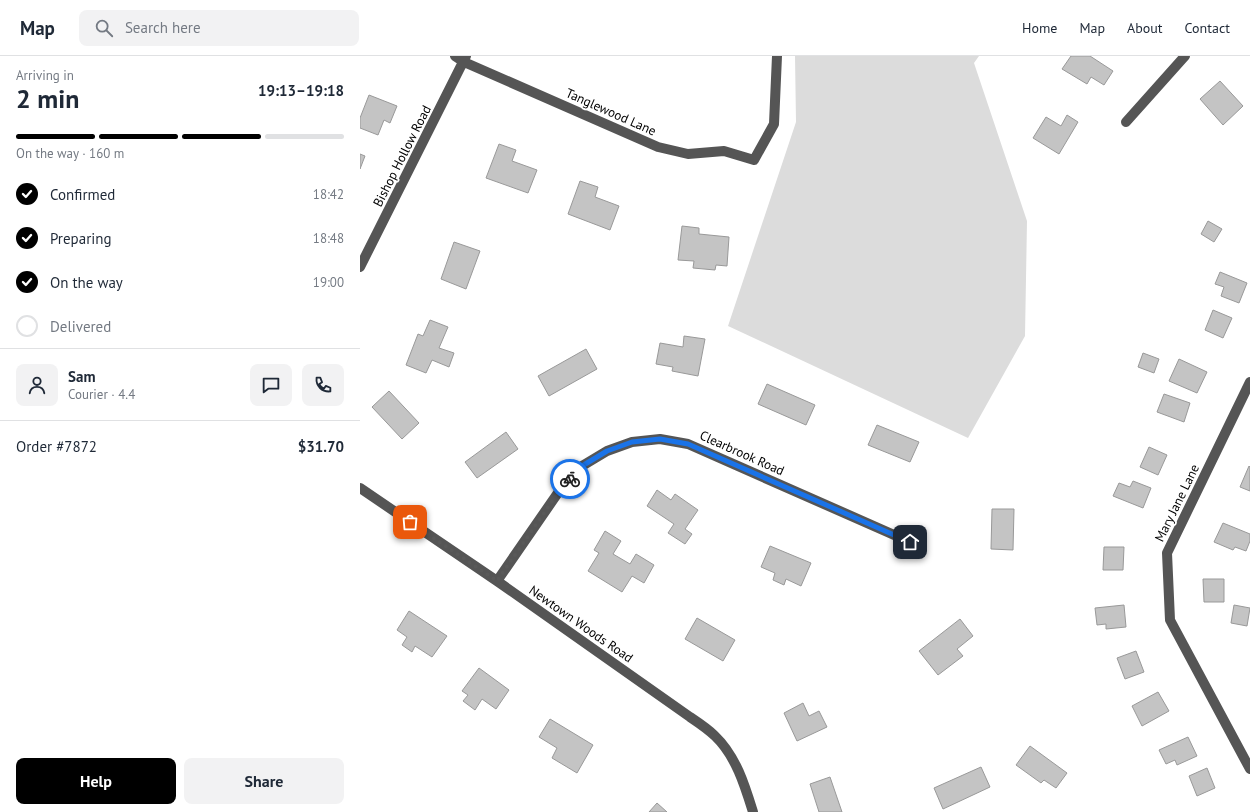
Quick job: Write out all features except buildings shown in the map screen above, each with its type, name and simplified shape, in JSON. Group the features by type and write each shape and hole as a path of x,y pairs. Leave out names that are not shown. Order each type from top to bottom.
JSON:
{"street":[{"name":"Tanglewood Lane","path":"454,56 465,59 658,147 688,154 724,151 754,160 774,124 777,56"},
{"path":"1126,122 1185,56"},
{"name":"Bishop Hollow Road","path":"360,267 465,59"},
{"name":"Mary Jane Lane","path":"1250,382 1167,553 1170,620 1250,768"},
{"name":"Clearbrook Road","path":"497,581 562,487 582,466 613,449 632,442 660,439 688,444 910,542"},
{"name":"Newtown Woods Road","path":"360,488 497,581 690,717 716,737 735,762 745,786 753,812"}],"shaded area":[{"path":"795,56 979,56 974,63 1027,221 1025,336 968,438 728,326 796,122"}],"way so far":[{"path":"410,522 497,581 562,487 570,479"}],"route":[{"path":"570,479 582,466 607,451 632,442 660,439 688,444 910,542"}]}
